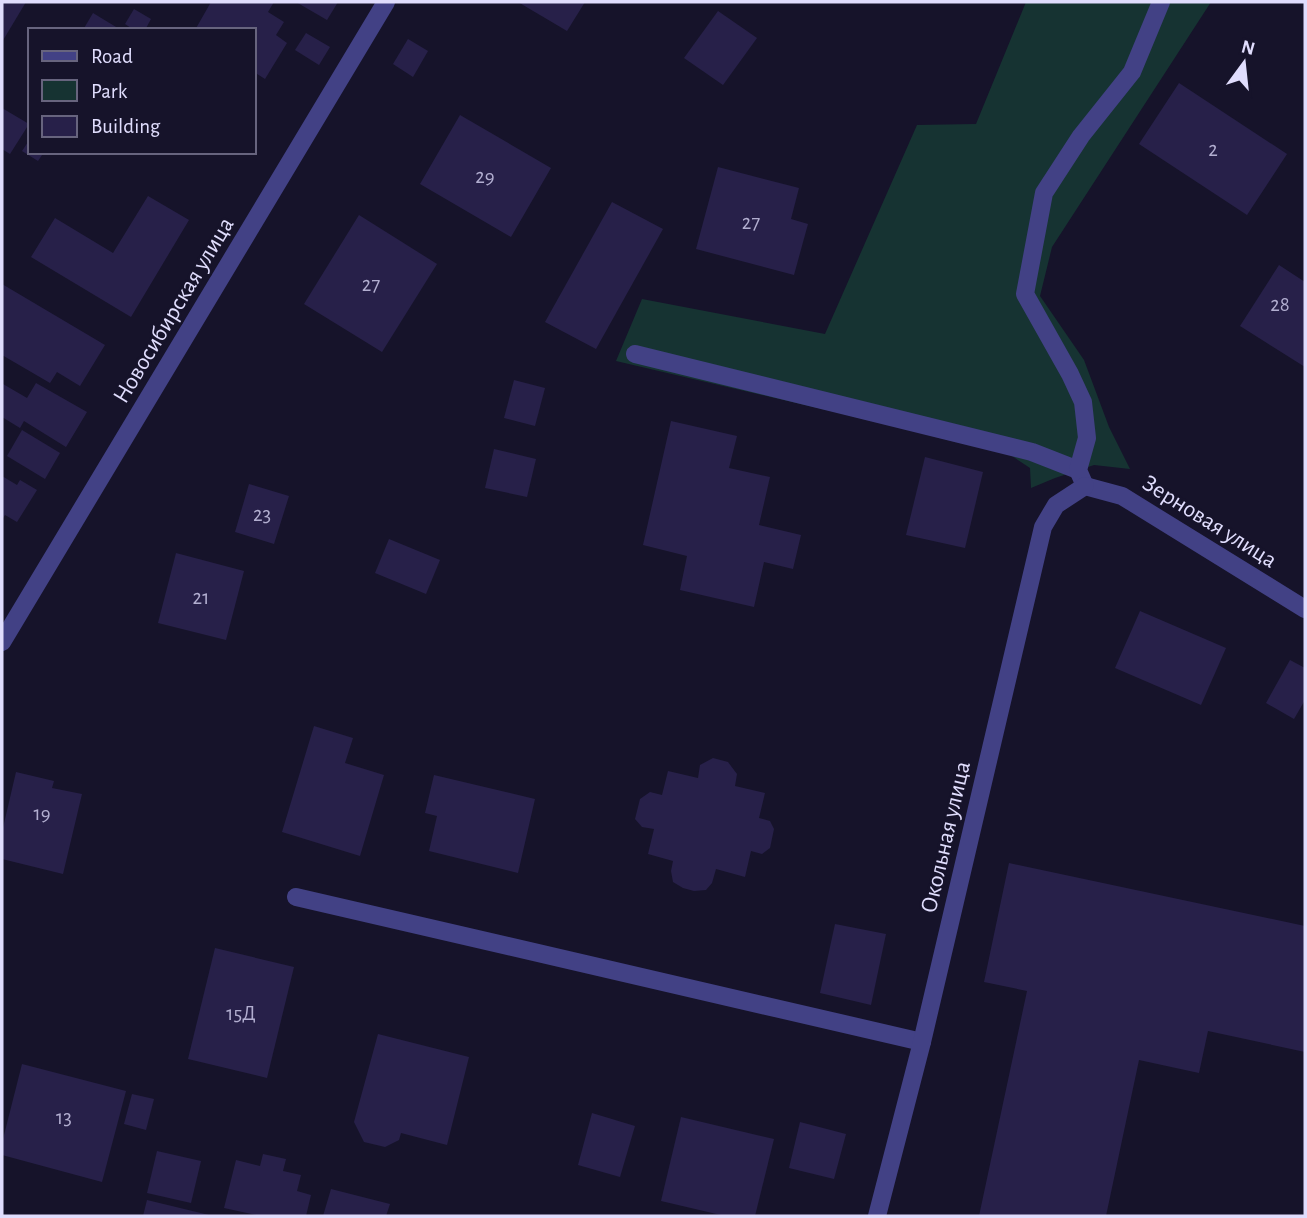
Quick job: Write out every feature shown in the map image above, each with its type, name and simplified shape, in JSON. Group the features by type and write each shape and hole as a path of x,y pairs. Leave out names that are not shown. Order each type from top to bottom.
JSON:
{"street":[{"name":"Новосибирская улица","path":"2,642 386,2"},
{"path":"1082,478 1087,438 1083,402 1025,294 1044,193 1082,136 1132,72 1159,2"},
{"name":"Зерновая улица","path":"635,354 1032,452 1122,496 1305,609"},
{"name":"Окольная улица","path":"877,1216 922,1042 1043,527 1056,505 1082,478"},
{"path":"296,897 922,1042"}],"green space":[{"path":"1026,2 1211,2 1052,247 1040,296 1084,360 1109,427 1130,469 1094,465 1031,488 1030,468 1006,452 616,361 642,299 825,334 917,125 976,124"}],"building":[{"path":"2,2 26,2 2,42"},
{"path":"211,2 274,2 268,12 284,22 276,35 287,43 265,79 256,73 256,28 196,28"},
{"path":"296,2 338,2 327,20"},
{"path":"518,2 585,2 567,31"},
{"path":"134,9 151,19 146,28 131,28 125,24"},
{"path":"718,11 757,38 723,85 684,58"},
{"path":"93,13 118,28 84,28"},
{"path":"306,33 330,47 319,65 295,50"},
{"path":"408,39 428,51 413,77 393,64"},
{"path":"1179,83 1287,154 1247,215 1139,144"},
{"path":"2,108 28,126 10,154 2,149"},
{"path":"460,115 551,168 511,237 420,184"},
{"path":"28,142 28,154 43,154 38,161 22,151"},
{"path":"718,167 799,188 791,219 808,224 794,275 696,249"},
{"path":"148,196 189,220 131,317 31,257 55,218 113,253"},
{"path":"612,202 663,229 596,349 545,322"},
{"path":"359,215 437,264 382,352 304,304"},
{"path":"1279,265 1305,282 1305,367 1240,326"},
{"path":"2,284 105,345 80,386 57,372 50,383 2,355"},
{"path":"514,380 545,388 535,426 504,418"},
{"path":"36,383 87,412 66,447 24,421 20,428 2,417 3,384 27,398"},
{"path":"671,421 737,436 729,468 770,477 759,525 801,535 793,569 764,562 754,607 680,590 687,556 643,545"},
{"path":"22,430 60,453 45,479 7,456"},
{"path":"494,449 536,459 527,497 485,488"},
{"path":"925,457 983,472 965,548 906,535"},
{"path":"2,476 17,485 20,480 37,490 17,522 5,515 2,520"},
{"path":"249,484 289,496 274,544 235,532"},
{"path":"389,539 440,560 426,594 375,573"},
{"path":"176,553 244,571 226,640 158,623"},
{"path":"1140,611 1226,648 1201,705 1115,668"},
{"path":"1290,660 1305,668 1305,700 1294,719 1266,703"},
{"path":"314,726 353,738 345,763 384,775 360,856 282,832"},
{"path":"713,758 728,762 737,774 735,786 765,793 759,818 770,821 774,829 770,848 762,854 751,851 745,877 716,869 712,883 706,890 694,891 673,882 673,861 648,854 654,829 642,827 635,819 640,799 650,792 662,795 668,771 698,778 700,765"},
{"path":"16,772 54,781 52,788 82,794 63,874 2,859 2,832"},
{"path":"434,775 535,799 518,873 429,851 437,816 425,813"},
{"path":"1009,863 1305,926 1305,1052 1208,1031 1199,1073 1139,1060 1106,1216 979,1216 1027,991 984,982"},
{"path":"835,924 886,934 871,1005 820,993"},
{"path":"215,948 294,967 267,1078 188,1059"},
{"path":"378,1034 469,1057 447,1145 401,1133 399,1140 385,1147 364,1142 354,1122"},
{"path":"22,1064 126,1091 102,1182 2,1155 2,1143"},
{"path":"132,1094 154,1099 146,1130 124,1124"},
{"path":"592,1113 635,1126 620,1177 578,1165"},
{"path":"681,1117 774,1139 755,1216 725,1216 661,1201"},
{"path":"800,1122 846,1134 834,1179 789,1168"},
{"path":"157,1151 201,1161 191,1203 147,1193"},
{"path":"263,1154 286,1159 283,1171 301,1175 297,1191 311,1195 306,1216 261,1216 224,1208 236,1160 260,1166"},
{"path":"331,1189 390,1204 386,1216 323,1216"},
{"path":"147,1200 209,1215 209,1216 143,1216"}]}
